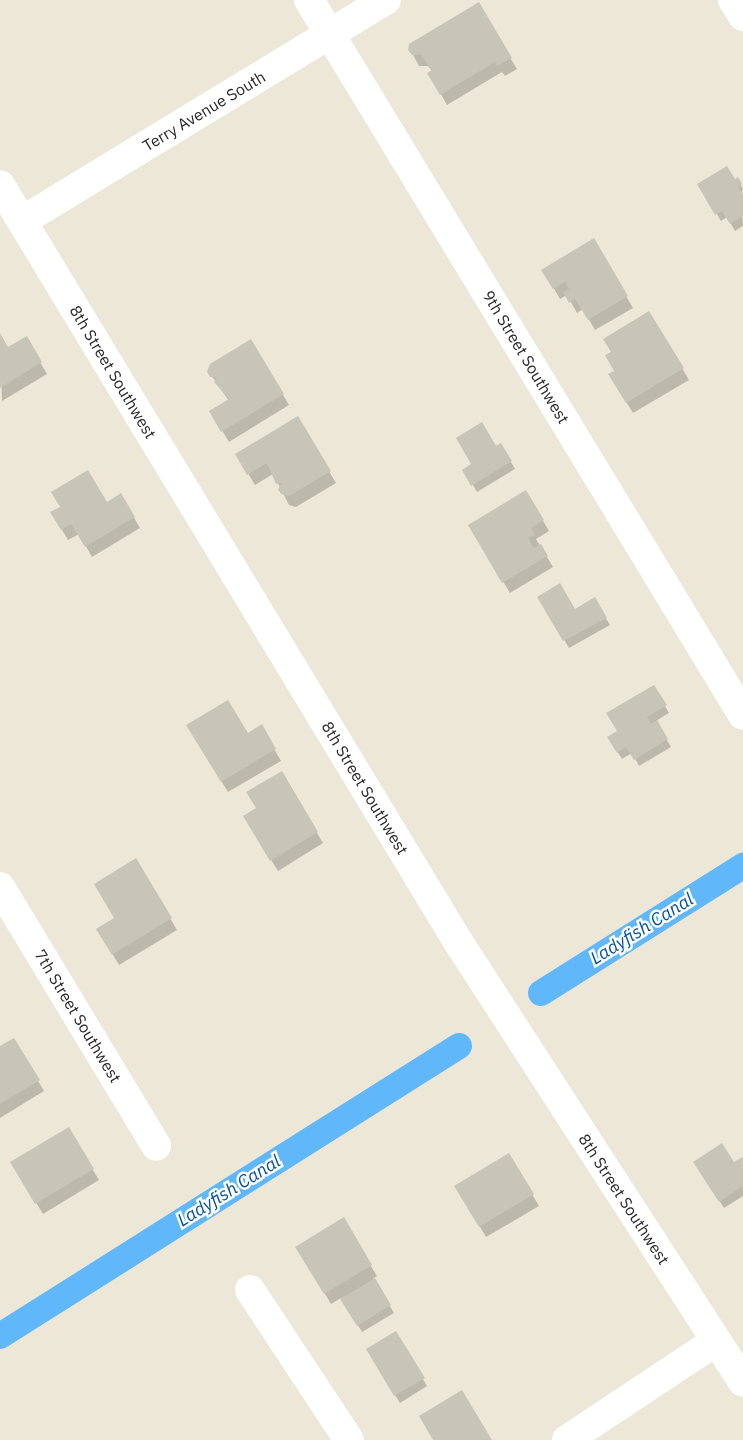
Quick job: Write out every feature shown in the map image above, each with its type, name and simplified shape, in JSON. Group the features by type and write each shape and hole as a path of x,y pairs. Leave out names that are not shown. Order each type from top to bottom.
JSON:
{"street":[{"name":"9th Street Southwest","path":"309,0 743,715"},
{"name":"Terry Avenue South","path":"22,221 386,0"},
{"path":"733,0 743,16"},
{"name":"8th Street Southwest","path":"0,185 458,940 743,1382"},
{"name":"7th Street Southwest","path":"0,887 156,1146"},
{"path":"250,1290 349,1440"},
{"path":"567,1440 716,1341"}],"building":[{"path":"479,2 512,58 497,66 495,62 440,95 427,73 432,70 421,55 412,55 408,50 409,44"},
{"path":"727,166 735,179 738,177 742,184 738,186 743,195 743,216 730,224 722,211 715,215 697,184"},
{"path":"594,238 628,296 588,320 575,299 569,303 563,292 569,289 565,282 553,289 541,270"},
{"path":"649,311 684,368 626,403 608,374 614,371 605,355 611,352 603,339"},
{"path":"0,333 8,347 27,336 42,362 0,388"},
{"path":"251,339 284,394 221,432 209,411 229,399 214,382 217,377 210,377 207,372 210,364"},
{"path":"298,416 331,471 289,496 281,494 278,489 282,483 276,484 267,463 247,475 235,454"},
{"path":"482,422 496,446 501,443 512,461 471,486 462,470 471,464 456,438"},
{"path":"88,470 107,502 121,493 135,517 85,547 71,524 61,530 50,512 60,507 51,492"},
{"path":"526,490 544,520 531,528 535,535 528,538 534,548 541,544 548,556 502,583 468,525"},
{"path":"560,583 575,609 595,597 607,618 563,641 537,597"},
{"path":"654,685 667,705 647,717 651,724 657,720 668,739 634,760 626,747 617,753 607,737 617,731 606,713"},
{"path":"228,700 248,733 262,724 276,749 221,782 186,725"},
{"path":"282,771 318,832 270,861 243,816 256,808 246,792"},
{"path":"136,858 172,918 112,955 96,929 114,918 94,884"},
{"path":"14,1038 40,1080 0,1104 0,1046"},
{"path":"69,1127 94,1169 35,1204 10,1162"},
{"path":"722,1143 734,1162 743,1157 743,1186 719,1202 693,1162"},
{"path":"509,1153 534,1194 479,1227 454,1186"},
{"path":"344,1217 372,1265 324,1294 295,1247"},
{"path":"375,1278 391,1305 357,1326 340,1299"},
{"path":"396,1331 425,1378 394,1396 366,1349"},
{"path":"462,1390 492,1440 433,1440 419,1416"}],"waterway":[{"name":"Ladyfish Canal","path":"541,993 743,866"},
{"name":"Ladyfish Canal","path":"0,1336 459,1046"}]}
